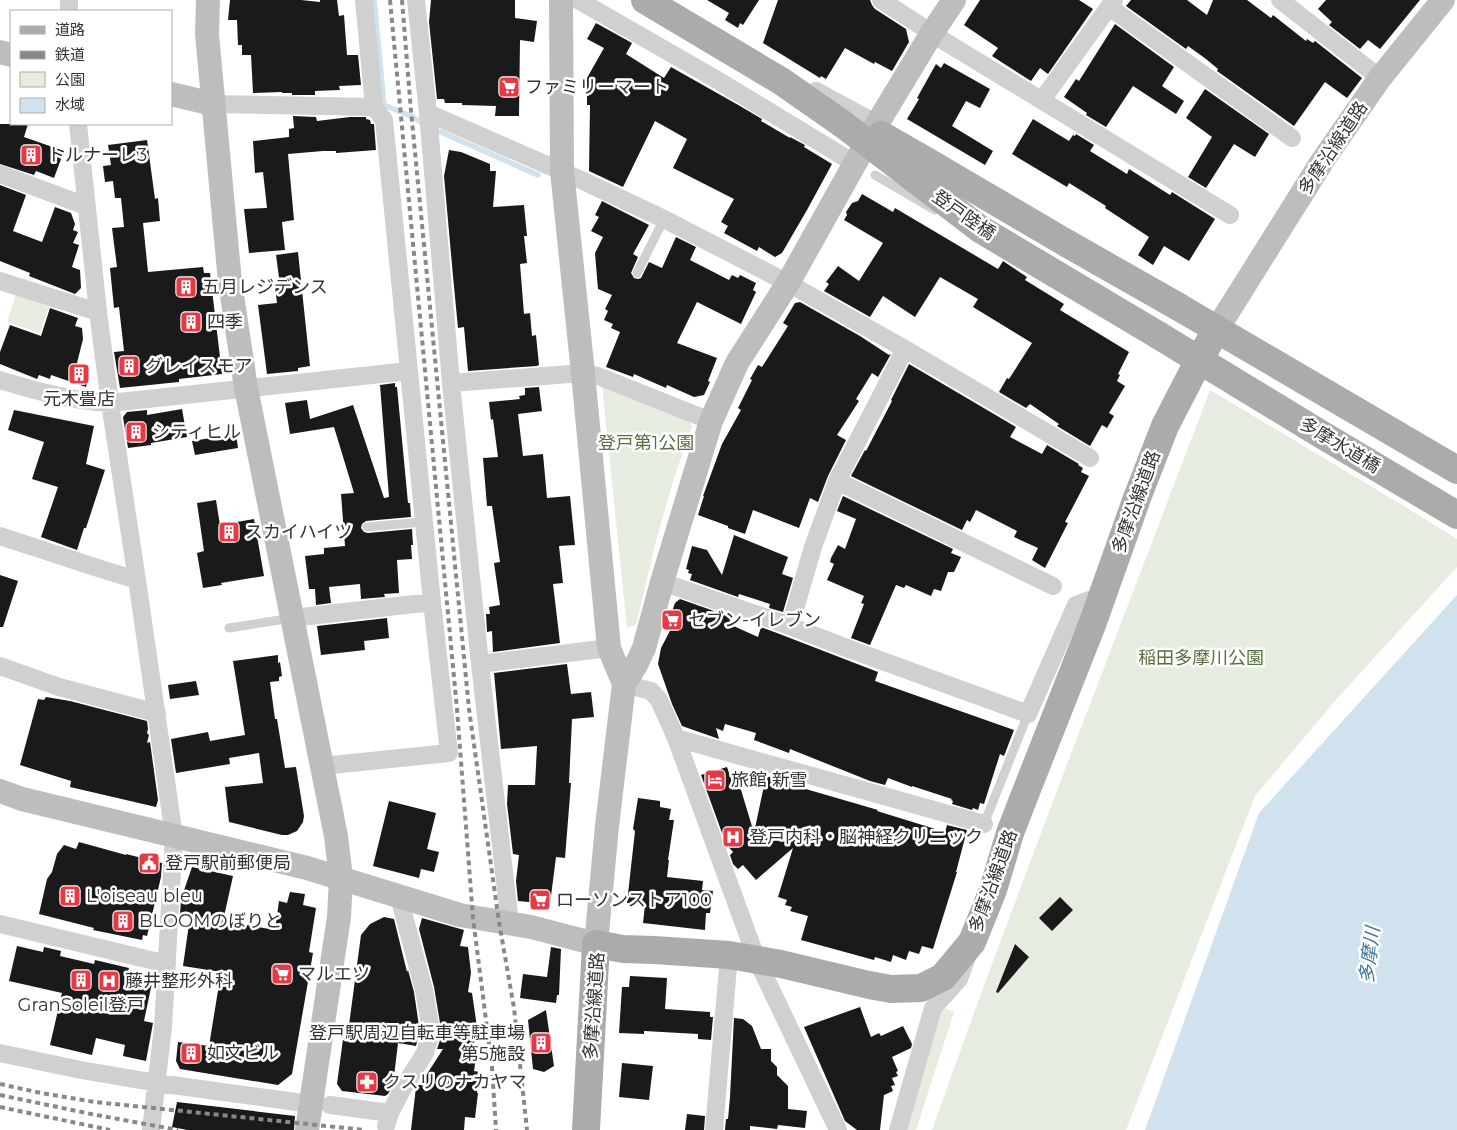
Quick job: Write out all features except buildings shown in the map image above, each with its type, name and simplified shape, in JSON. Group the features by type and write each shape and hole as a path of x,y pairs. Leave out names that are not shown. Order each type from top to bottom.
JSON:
{"main road":[{"name":"登戸陸橋","path":"646,0 781,81 844,125 980,229 1199,360"},
{"name":"登戸陸橋","path":"781,81 843,112 1457,470"},
{"name":"多摩沿線道路","path":"586,1130 596,944 624,949 729,955 781,964 868,986 913,989 927,986 943,977 972,942 993,890 1010,832 1093,622 1165,426 1217,329"},
{"name":"多摩水道橋","path":"1199,360 1457,515"}],"street":[{"path":"208,0 208,34 213,104 230,282 246,388 336,836 341,878 321,1104 307,1130"},
{"path":"322,766 449,753 408,371 384,120 374,107 364,0"},
{"path":"416,0 430,136 451,383 480,664 510,924"},
{"path":"561,0 562,171 609,648 624,684"},
{"path":"578,0 714,78 862,168"},
{"path":"657,0 790,78 877,124"},
{"path":"881,0 1230,215"},
{"path":"0,791 22,799 307,868 467,917 531,927 596,944 607,826 624,684 644,648 711,421 737,363 862,168 877,124 954,0"},
{"path":"1280,0 1380,78"},
{"name":"多摩沿線道路","path":"1217,329 1323,160 1436,2"},
{"path":"1042,100 1111,3 1292,138"},
{"path":"172,94 213,104 374,107"},
{"path":"428,115 562,171 664,219 788,283 905,349 1090,458"},
{"path":"78,125 98,312 110,403 174,836 163,1027 150,1130"},
{"path":"0,174 86,206"},
{"path":"0,281 98,312"},
{"path":"790,626 813,547 837,481 905,349"},
{"path":"0,380 36,391 87,402 110,403 408,371"},
{"path":"451,383 583,373 598,376 711,421"},
{"path":"837,481 1052,586"},
{"path":"0,536 137,580"},
{"path":"662,582 790,626 1028,714 1076,605 1098,598 1104,593"},
{"path":"292,618 432,602"},
{"path":"480,664 609,648"},
{"path":"0,666 59,687 157,713"},
{"path":"624,684 651,691 659,700 676,738 758,960 838,1130"},
{"path":"676,738 984,824"},
{"path":"0,1053 157,1083 321,1104 388,1120 403,1088 425,1053 430,1025 424,990 400,897"},
{"path":"0,924 167,964"},
{"path":"898,1130 933,1008 959,979 972,942"},
{"path":"714,1130 729,955"}],"lane":[{"path":"862,168 942,214"},
{"path":"637,273 664,219"},
{"path":"960,224 1121,320"},
{"path":"367,527 424,522"},
{"path":"229,628 292,618"},
{"path":"984,824 1028,714"}],"green space":[{"path":"16,295 49,306 40,333 7,322"},
{"name":"登戸第1公園","path":"602,385 689,420 692,426 674,478 657,537 636,625 627,628"},
{"name":"稲田多摩川公園","path":"1210,390 1457,539 1457,567 1334,702 1255,796 1126,1130 932,1130 1034,851"},
{"path":"941,1007 954,1012 916,1130 906,1130"}],"water":[{"name":"多摩川","path":"1457,595 1457,1130 1145,1130 1259,813"}],"waterway":[{"path":"374,0 384,105 538,175"}],"railway":[{"path":"390,0 457,709 473,918 492,1067 496,1130"},
{"path":"402,0 469,709 499,922 514,1008 527,1130"},
{"path":"0,1084 95,1102 365,1130"},
{"path":"0,1095 178,1130"},
{"path":"0,1107 110,1130"}],"place":[{"name":"ファミリーマート","path":"509,87"},
{"name":"トルナーレ3","path":"31,155"},
{"name":"五月レジデンス","path":"186,287"},
{"name":"四季","path":"191,322"},
{"name":"グレイスモア","path":"129,366"},
{"name":"元木畳店","path":"79,374"},
{"name":"シティヒル","path":"136,432"},
{"name":"スカイハイツ","path":"229,532"},
{"name":"セブン-イレブン","path":"672,620"},
{"name":"旅館 新雪","path":"715,780"},
{"name":"登戸内科・脳神経クリニック","path":"733,837"},
{"name":"登戸駅前郵便局","path":"149,863"},
{"name":"L'oiseau bleu","path":"70,896"},
{"name":"ローソンストア100","path":"540,900"},
{"name":"BLOOMのぼりと","path":"123,921"},
{"name":"マルエツ","path":"282,974"},
{"name":"GranSoleil登戸","path":"81,980"},
{"name":"藤井整形外科","path":"109,981"},
{"name":"登戸駅周辺自転車等駐車場 第5施設","path":"541,1043"},
{"name":"如文ビル","path":"191,1053"},
{"name":"クスリのナカヤマ","path":"367,1082"}]}
